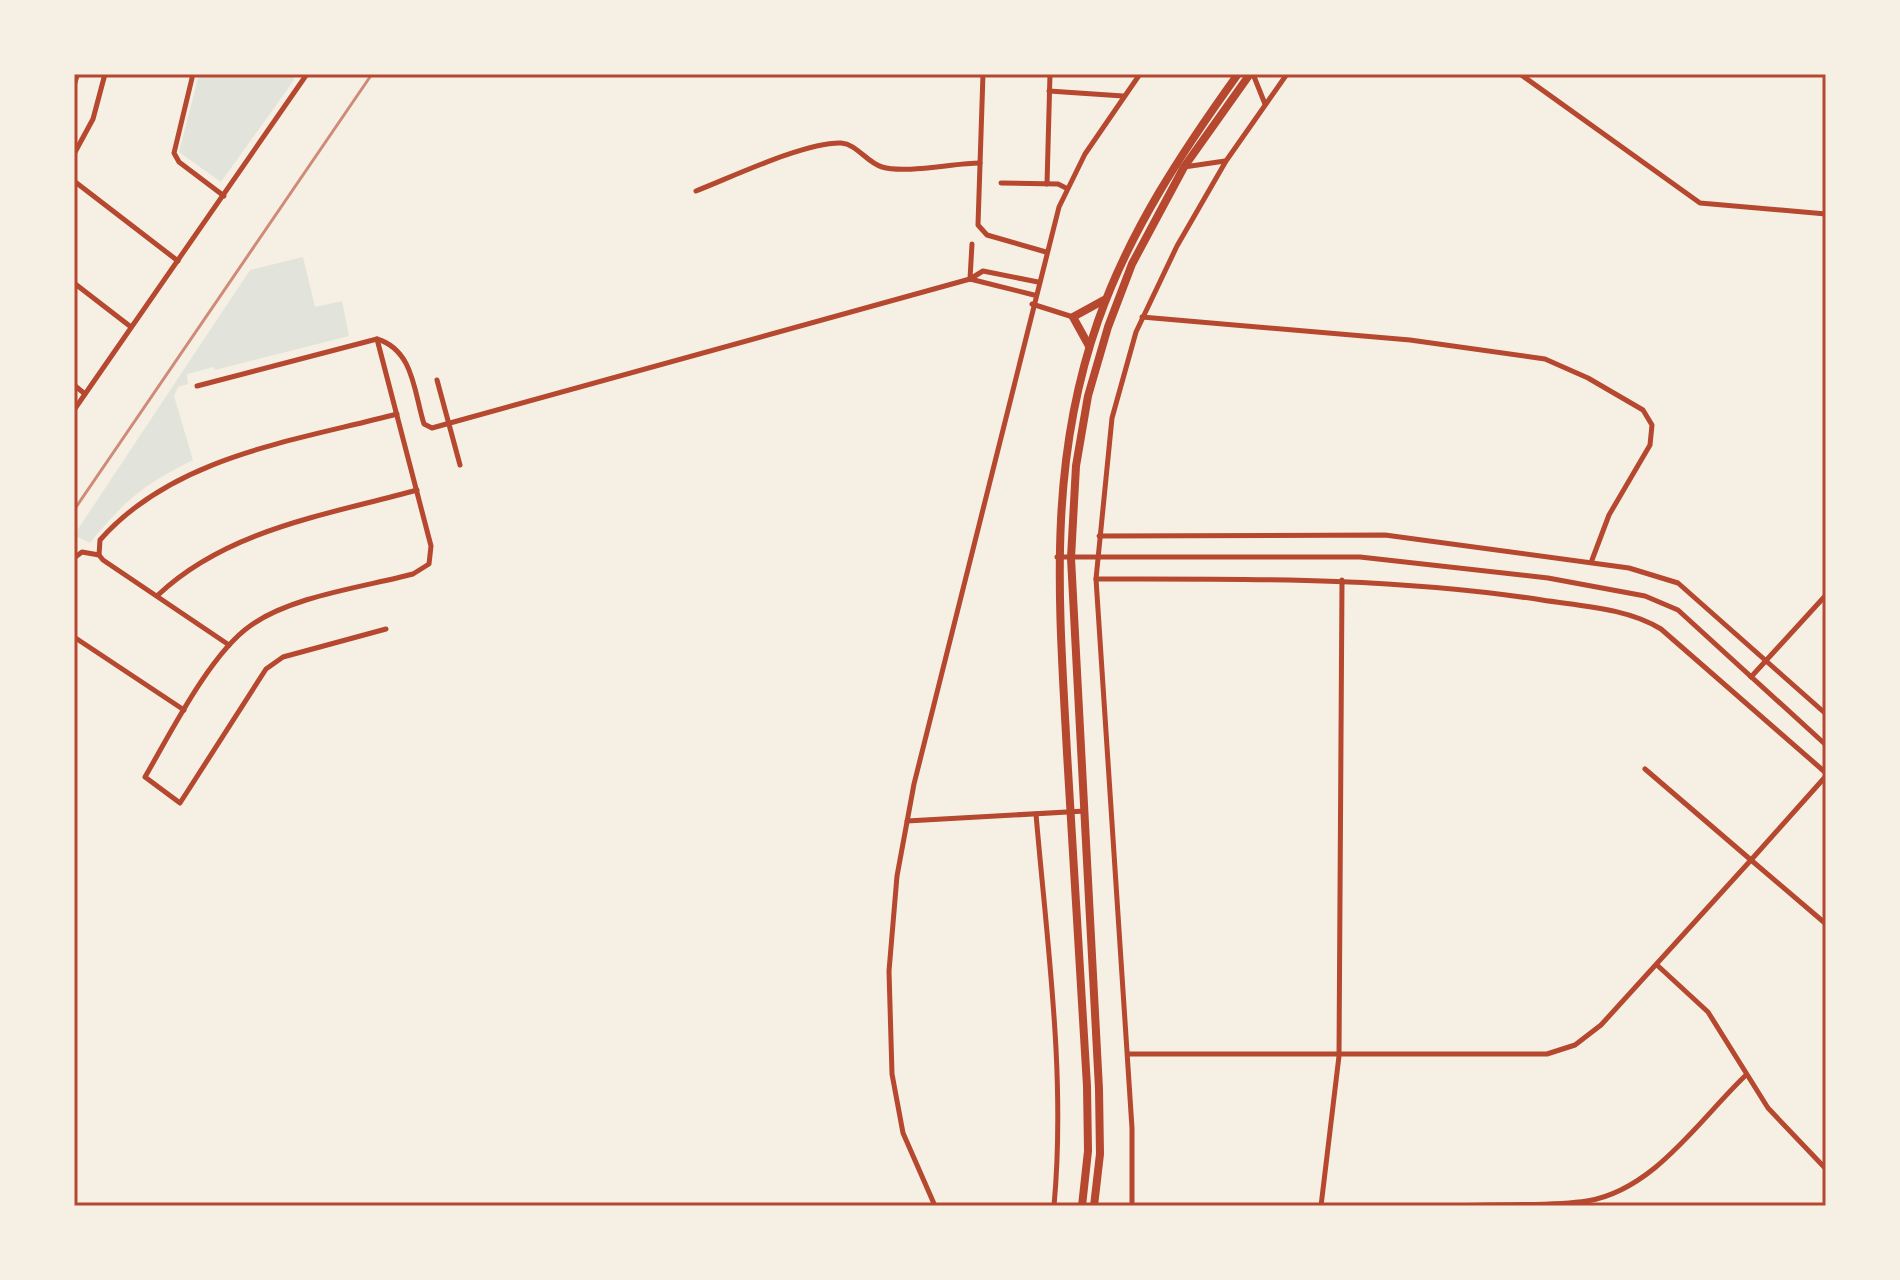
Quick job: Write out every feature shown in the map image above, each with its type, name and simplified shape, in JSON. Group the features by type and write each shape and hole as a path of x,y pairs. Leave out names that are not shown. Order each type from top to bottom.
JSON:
{"main road":[{"path":"1082,1206 1088,1151 1087,1086 1057,557 1071,418 1089,348 1107,296 1162,183 1238,74"},
{"path":"1094,1206 1100,1154 1099,1089 1071,558 1071,506 1088,396 1108,327 1132,264 1184,167 1252,74"},
{"path":"1089,348 1073,317 1090,311 1107,296"}],"street":[{"path":"74,84 77,74"},
{"path":"74,154 93,119 105,74"},
{"path":"193,74 174,153 179,162 224,196"},
{"path":"74,410 307,74"},
{"path":"983,74 979,228 994,237 1046,252"},
{"path":"1047,184 1050,74"},
{"path":"935,1206 903,1133 889,1043 890,943 907,821 1046,252 1066,188 1140,74"},
{"path":"1252,74 1265,104"},
{"path":"1132,1206 1128,1054 1096,579 1112,418 1142,317 1177,246 1226,161 1287,74"},
{"path":"1520,74 1700,203 1826,214"},
{"path":"1049,91 1123,96"},
{"path":"696,191 817,146 842,143 852,145 865,158 884,168 980,163"},
{"path":"1184,167 1226,161"},
{"path":"74,181 178,261"},
{"path":"1001,183 1047,184 1066,188"},
{"path":"970,279 972,244"},
{"path":"197,386 377,339 395,348 405,359 424,424 432,428 970,279 983,271 1038,282"},
{"path":"970,279 1035,295"},
{"path":"74,283 131,327"},
{"path":"1032,304 1073,317"},
{"path":"1142,317 1410,340 1522,355 1545,359 1588,378 1643,410 1653,433 1650,445 1609,515 1592,560"},
{"path":"377,339 431,546 429,564 413,574 274,612 251,625 229,645 184,710 145,777 180,803 266,669 283,657 386,629"},
{"path":"437,380 460,465"},
{"path":"74,385 85,394"},
{"path":"99,555 100,540 123,517 179,479 241,456 397,414"},
{"path":"158,595 204,558 244,539 417,490"},
{"path":"1099,536 1385,535 1592,560 1678,583 1826,714"},
{"path":"74,558 82,552 99,555 229,645"},
{"path":"1057,557 1360,557 1586,584 1665,602 1706,634 1826,745"},
{"path":"1096,579 1342,580 1510,595 1648,621 1826,774 1657,965 1588,1037 1560,1051 1529,1056 1128,1054"},
{"path":"1321,1206 1339,1056 1342,580"},
{"path":"1751,677 1826,595"},
{"path":"74,637 184,710"},
{"path":"1645,769 1826,924"},
{"path":"907,821 1085,811"},
{"path":"1036,814 1058,1077 1059,1123 1054,1206"},
{"path":"1657,965 1708,1012 1745,1076 1768,1108 1826,1169"},
{"path":"1456,1206 1574,1203 1603,1197 1662,1162 1745,1076"}],"shaded area":[{"path":"199,74 293,74 294,80 221,182 179,152"},
{"path":"303,257 315,307 342,301 349,336 215,370 214,367 187,374 188,384 178,387 174,396 193,460 136,495 90,543 74,535 250,270"}],"railway":[{"path":"74,510 372,74"}]}
